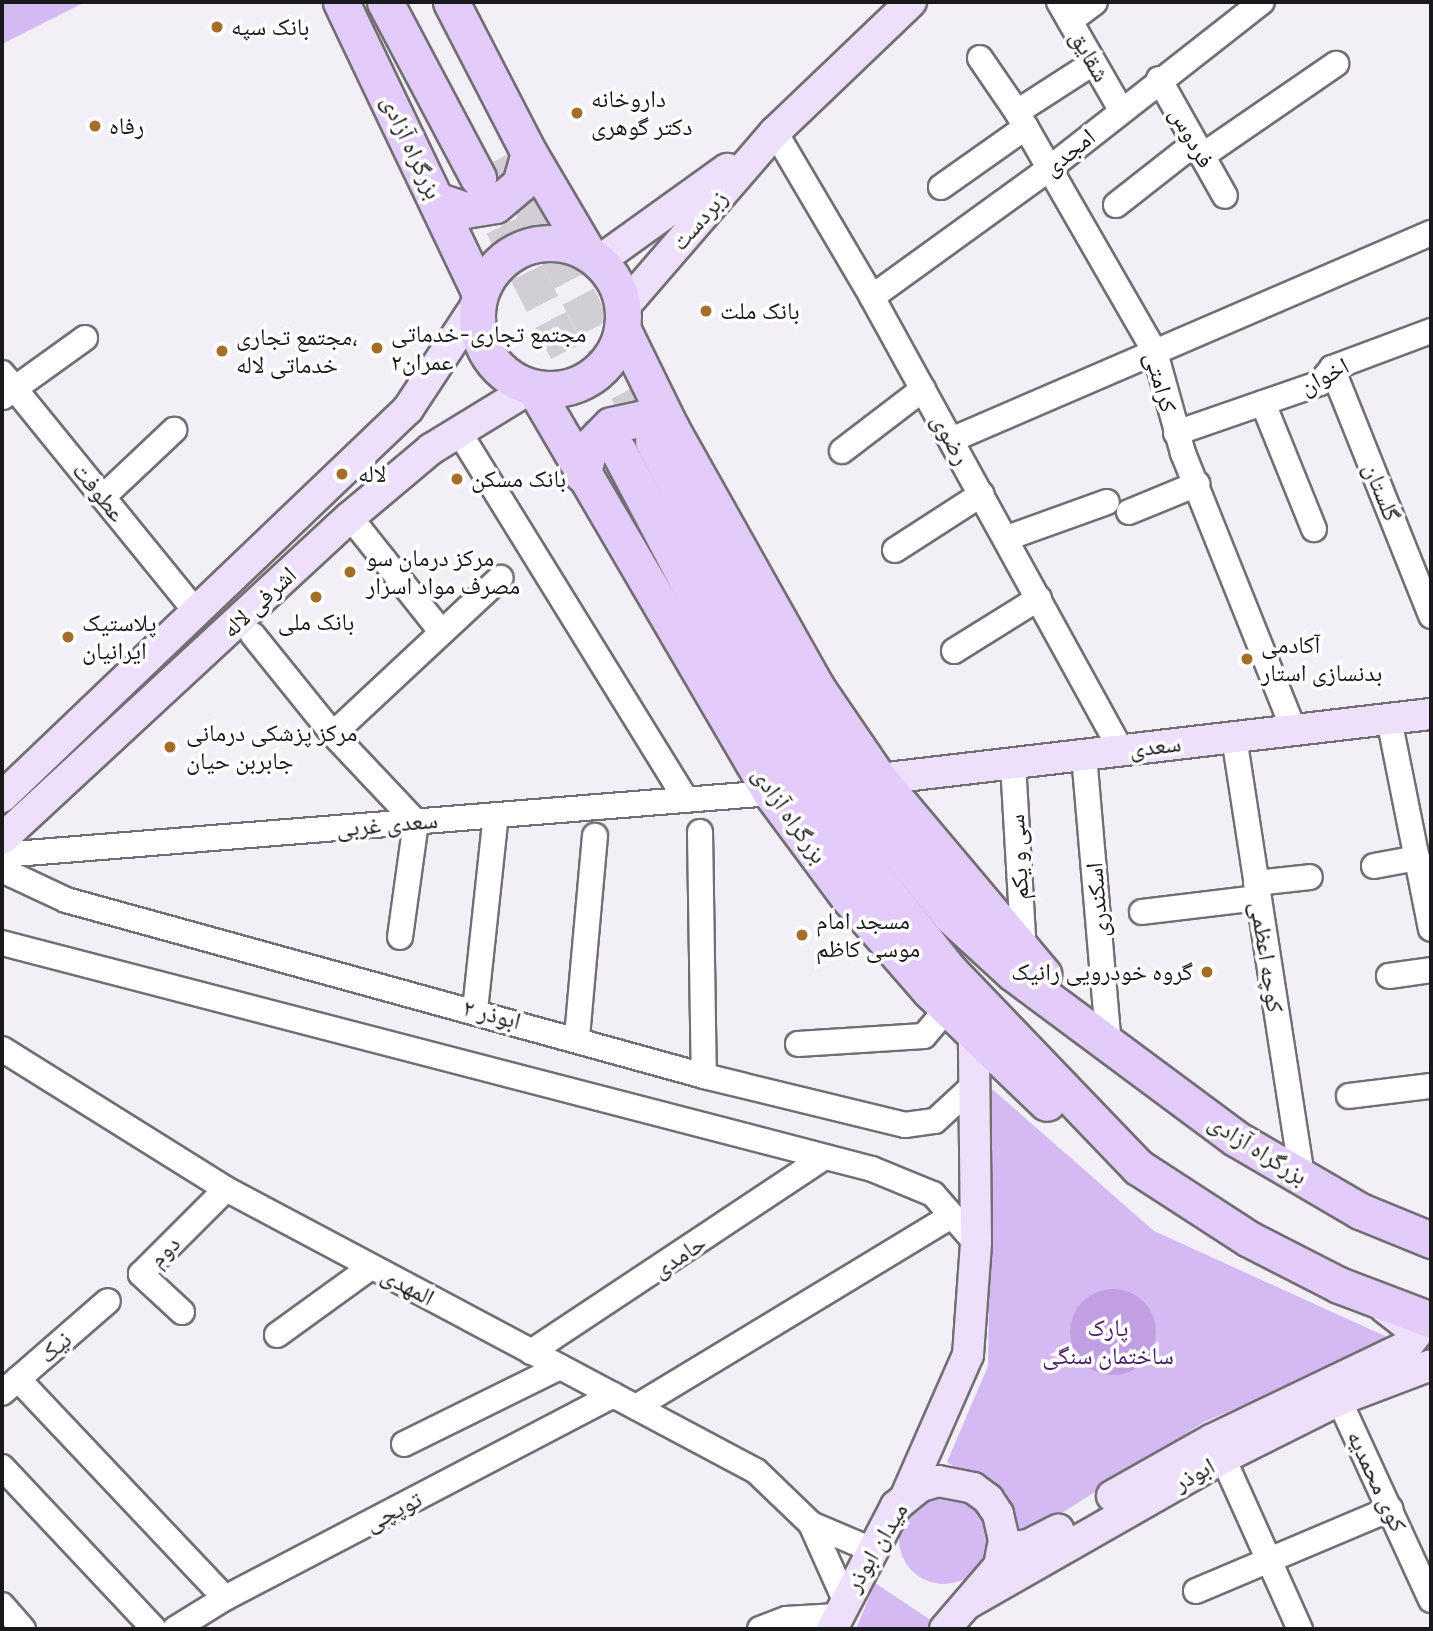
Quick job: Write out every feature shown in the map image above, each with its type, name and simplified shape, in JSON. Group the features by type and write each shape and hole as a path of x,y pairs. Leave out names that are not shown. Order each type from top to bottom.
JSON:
{"highway":[{"name":"بزرگراه آزادی","path":"341,2 436,200 478,300"},
{"name":"بزرگراه آزادی","path":"385,2 478,178"},
{"path":"425,2 517,154 618,288 623,318 614,351 600,369 580,382 558,389 533,387 513,379 495,365 482,345 478,300 502,260 521,248 544,243 567,245 594,257"},
{"path":"436,200 465,210 495,205 520,184 517,154 451,2"},
{"name":"بزرگراه آزادی","path":"623,318 662,435 776,681 825,760 951,916 1013,973 1235,1138 1360,1211 1431,1240"},
{"name":"بزرگراه آزادی","path":"533,387 771,793 848,897 947,1009 1061,1116 1249,1239 1380,1303 1431,1320"},
{"path":"582,474 590,446 611,425 643,418 662,435"},
{"name":"بزرگراه آزادی","path":"662,435 817,688 879,779 1103,1041"},
{"name":"بزرگراه آزادی","path":"618,450 749,698 809,794 950,971 1138,1167"}],"main road":[{"name":"زبردست","path":"623,318 775,132 911,2"},
{"name":"زبردست","path":"594,257 775,132"},
{"name":"اشرفی لاله","path":"5,787 196,612 408,409 478,300"},
{"name":"اشرفی لاله","path":"2,839 350,517 431,449 533,387"},
{"name":"سعدی","path":"879,779 1431,714"},
{"path":"906,1496 968,1355 975,1243 974,1036"},
{"name":"ابوذر","path":"967,1604 1223,1458 1407,1346 1417,1334 1380,1303"},
{"name":"ابوذر","path":"1004,1540 1012,1547 1028,1545 1192,1450 1335,1390 1431,1365"},
{"name":"میدان ابوذر","path":"838,1615 870,1549 906,1496 938,1482 973,1488 998,1514 1004,1540"},
{"path":"945,1629 999,1566 1004,1540"}],"street":[{"path":"1064,11 1096,2"},
{"name":"امجدی","path":"872,297 1050,168 1159,79 1262,2"},
{"name":"شقایق","path":"1064,11 1121,110"},
{"name":"کرامتی","path":"981,58 1022,120 1155,352 1176,433 1294,730"},
{"path":"941,187 1093,63"},
{"path":"1116,205 1336,64"},
{"name":"فردوس","path":"1159,79 1225,196"},
{"name":"رضوی","path":"775,132 872,297 1007,538 1121,750"},
{"path":"951,440 1431,233"},
{"name":"اخوان","path":"1176,433 1320,383 1332,368 1431,331"},
{"path":"6,387 85,338"},
{"name":"گلستان","path":"1332,368 1431,617"},
{"name":"عطوفت","path":"6,387 103,497 196,612"},
{"path":"842,451 923,389"},
{"path":"1263,403 1314,529"},
{"path":"103,497 174,430"},
{"path":"459,432 686,800"},
{"path":"1129,512 1196,484"},
{"path":"895,550 982,494"},
{"path":"1007,538 1107,502"},
{"path":"350,517 436,625"},
{"path":"333,734 500,578"},
{"path":"954,651 1040,598"},
{"path":"253,635 333,734 416,822 400,937"},
{"path":"1389,719 1431,929"},
{"name":"کوچه اعظمی","path":"1234,737 1302,1177"},
{"name":"اسکندری","path":"1084,755 1103,1041"},
{"name":"سی و یکم","path":"1013,763 1024,951"},
{"name":"سعدی غربی","path":"2,855 771,793"},
{"path":"475,1010 496,815"},
{"path":"700,832 704,1076"},
{"path":"577,1037 595,835"},
{"path":"1374,866 1417,858"},
{"name":"ابوذر ۲","path":"2,870 66,900 577,1037 704,1076 905,1125 934,1121 974,1085"},
{"path":"1142,912 1257,891 1310,877"},
{"path":"2,943 872,1169 933,1194 975,1243"},
{"path":"1389,976 1431,970"},
{"path":"798,1044 924,1036 947,1009"},
{"name":"المهدی","path":"2,1049 226,1189 756,1471 811,1524 870,1549"},
{"path":"1349,1096 1431,1086"},
{"name":"حامدی","path":"531,1352 824,1157"},
{"name":"دوم","path":"182,1312 141,1274 226,1189"},
{"path":"635,1408 952,1216"},
{"path":"277,1335 371,1267"},
{"name":"نیک","path":"10,1386 108,1301"},
{"path":"404,1444 559,1367"},
{"path":"10,1386 225,1598"},
{"name":"کوی محمدیه","path":"1335,1390 1431,1600"},
{"name":"توپچی","path":"175,1629 225,1598 613,1395"},
{"path":"1223,1458 1300,1629"},
{"path":"2,1467 154,1629"},
{"path":"1196,1591 1390,1509"},
{"name":"المهدی","path":"811,1524 838,1615"},
{"path":"2,1605 23,1629"},
{"path":"760,1629 786,1619 838,1615"}],"green space":[{"path":"2,2 85,2 2,44"},
{"name":"پارک ساختمان سنگی","path":"992,1089 1154,1231 1396,1341 1204,1422 1020,1540 989,1490 947,1462 988,1366"},
{"path":"944,1494 961,1497 976,1507 986,1522 989,1539 986,1556 976,1571 961,1581 944,1584 927,1581 912,1571 902,1556 899,1539 902,1522 912,1507 927,1497"},
{"path":"875,1583 935,1623 930,1629 856,1629"}],"shaded area":[{"path":"1113,1289 1129,1293 1143,1302 1152,1316 1156,1332 1152,1348 1143,1362 1129,1371 1113,1375 1097,1371 1083,1362 1074,1348 1070,1332 1074,1316 1083,1302 1097,1293"}],"tunnel":[{"path":"505,155 653,441"},
{"path":"478,178 618,450"}],"place":[{"name":"بانک سپه","path":"217,27"},
{"name":"داروخانه دکتر گوهری","path":"577,113"},
{"name":"رفاه","path":"95,126"},
{"name":"بانک ملت","path":"706,311"},
{"name":"مجتمع تجاری-خدماتی عمران۲","path":"377,348"},
{"name":"مجتمع تجاری، خدماتی لاله","path":"222,351"},
{"name":"لاله","path":"342,474"},
{"name":"بانک مسکن","path":"457,479"},
{"name":"مرکز درمان سو مصرف مواد اسرار","path":"350,572"},
{"name":"بانک ملی","path":"316,597"},
{"name":"پلاستیک ایرانیان","path":"68,637"},
{"name":"آکادمی بدنسازی استار","path":"1247,659"},
{"name":"مرکز پزشکی درمانی جابربن حیان","path":"170,747"},
{"name":"مسجد امام موسی کاظم","path":"802,935"},
{"name":"گروه خودرویی رانیک","path":"1207,972"}]}
